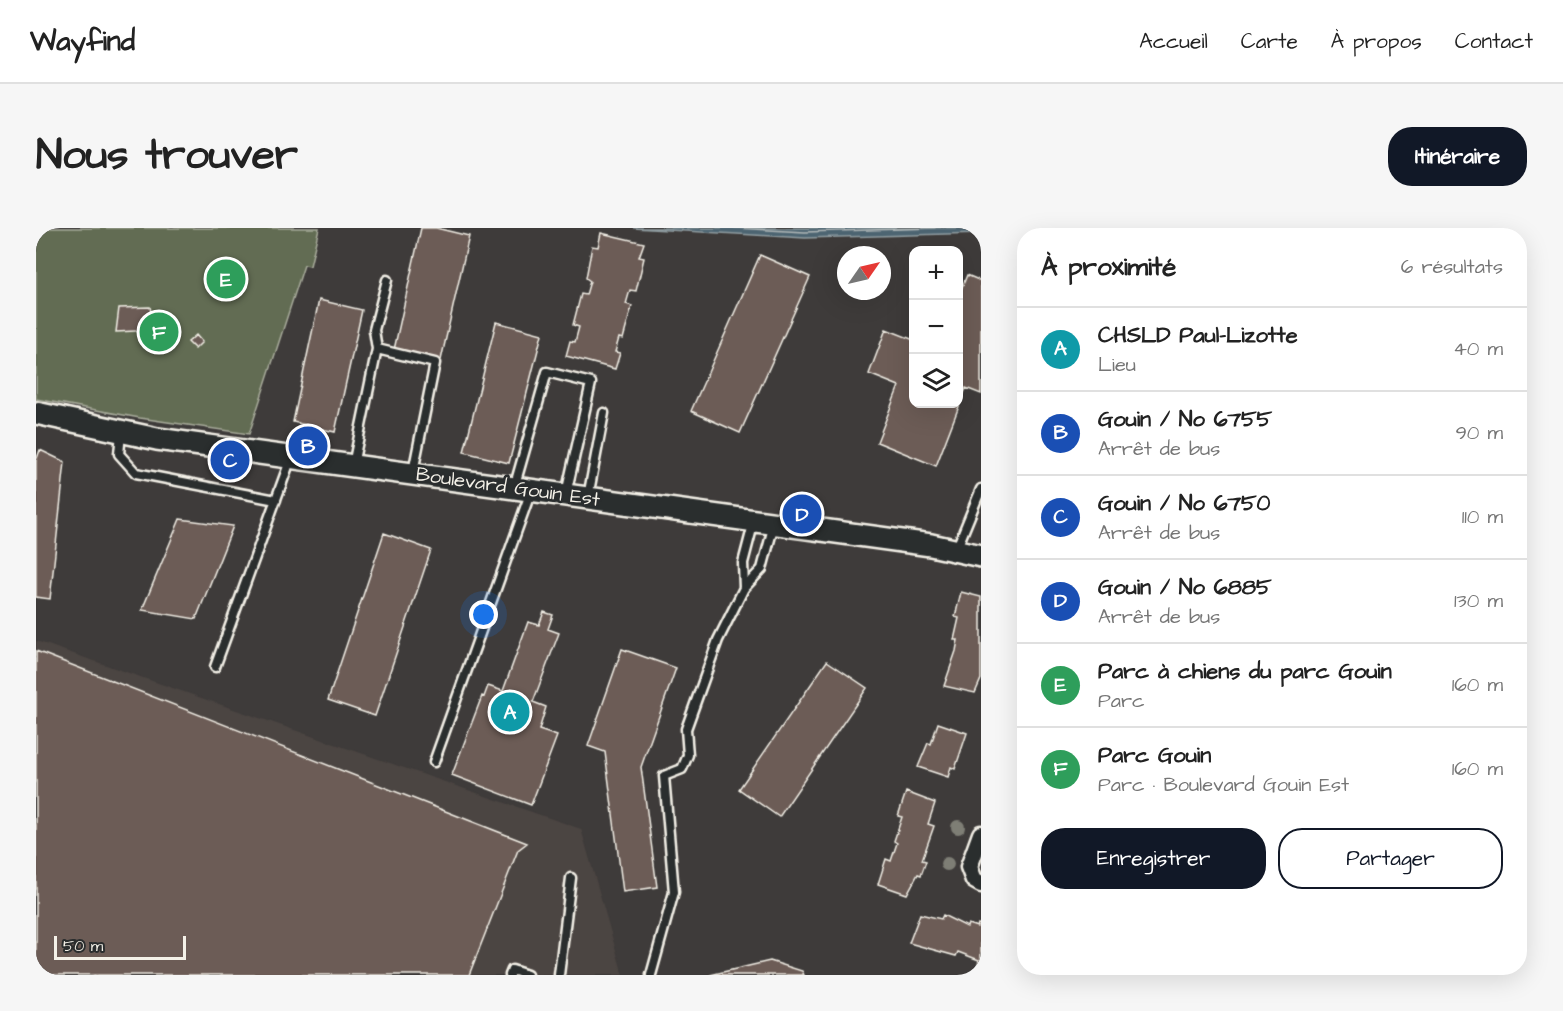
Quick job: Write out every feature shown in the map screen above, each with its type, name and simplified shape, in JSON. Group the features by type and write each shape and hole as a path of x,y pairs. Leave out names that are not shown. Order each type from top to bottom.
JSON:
{"street":[{"name":"Boulevard Gouin Est","path":"36,413 157,439 764,522 956,550 981,556"},
{"path":"981,834 969,867 974,880 981,884"}],"lane":[{"path":"352,466 377,349 374,330 387,280"},
{"path":"377,349 435,363 413,474"},
{"path":"434,762 523,489 547,372 591,382 566,494"},
{"path":"588,498 604,413"},
{"path":"122,431 119,454 136,473 276,500"},
{"path":"215,667 292,457"},
{"path":"956,550 981,489"},
{"path":"744,588 743,563 764,522"},
{"path":"651,975 675,892 664,776 682,770 688,755 686,729 717,640 744,588 762,569 764,522"},
{"path":"559,975 571,878"},
{"path":"510,975 512,970 527,975"}],"shaded area":[{"path":"36,641 581,829 623,975 36,975"}],"green space":[{"path":"36,228 319,228 310,266 304,265 249,434 140,418 36,399"}],"water":[{"path":"633,228 981,228 981,233 805,238"}],"building":[{"path":"421,228 436,228 469,236 441,360 394,350"},
{"path":"601,233 644,243 639,257 644,258 636,291 630,290 626,304 632,306 623,339 619,338 615,352 620,353 615,369 566,356 570,341 575,342 579,327 573,325 581,294 586,295 590,281 586,278 592,246 598,247"},
{"path":"760,255 810,277 740,433 691,411"},
{"path":"967,275 981,281 981,394 966,388 963,396 963,300 963,285"},
{"path":"319,300 362,310 335,432 293,422"},
{"path":"150,307 155,330 116,332 119,308"},
{"path":"496,322 542,334 509,463 464,452"},
{"path":"886,329 909,338 909,408 958,408 936,466 877,442 899,386 869,374"},
{"path":"196,335 202,342 195,349 188,342"},
{"path":"40,450 65,462 50,599 36,597 36,461"},
{"path":"180,519 233,526 196,619 142,610"},
{"path":"384,533 431,550 375,716 328,700"},
{"path":"961,592 981,597 981,679 975,693 944,686 958,640 954,640 959,618 955,617"},
{"path":"544,612 553,615 548,629 559,633 533,702 546,707 539,730 557,736 531,805 452,775 482,696 484,697 488,686 503,691 528,622 539,625"},
{"path":"622,649 676,668 641,767 657,887 623,892 605,752 588,746"},
{"path":"36,651 527,843 518,850 469,975 36,975"},
{"path":"827,661 867,688 779,817 739,789"},
{"path":"938,723 967,733 955,769 951,767 948,777 918,767 928,743 931,744"},
{"path":"906,792 935,803 928,824 934,826 922,860 926,861 921,875 918,874 907,894 878,884 886,859 891,861 897,843 894,841 902,817 898,816"},
{"path":"920,914 941,919 943,915 967,927 968,924 977,927 978,924 981,925 981,965 978,964 979,960 958,952 956,956 909,943"},
{"path":"770,961 802,971 804,975 710,975"}],"place":[{"name":"Parc à chiens du parc Gouin","path":"226,279"},
{"name":"Parc Gouin","path":"159,332"},
{"name":"Gouin / No 6755","path":"308,446"},
{"name":"Gouin / No 6750","path":"230,460"},
{"name":"Gouin / No 6885","path":"802,514"},
{"name":"CHSLD Paul-Lizotte","path":"510,712"}]}
